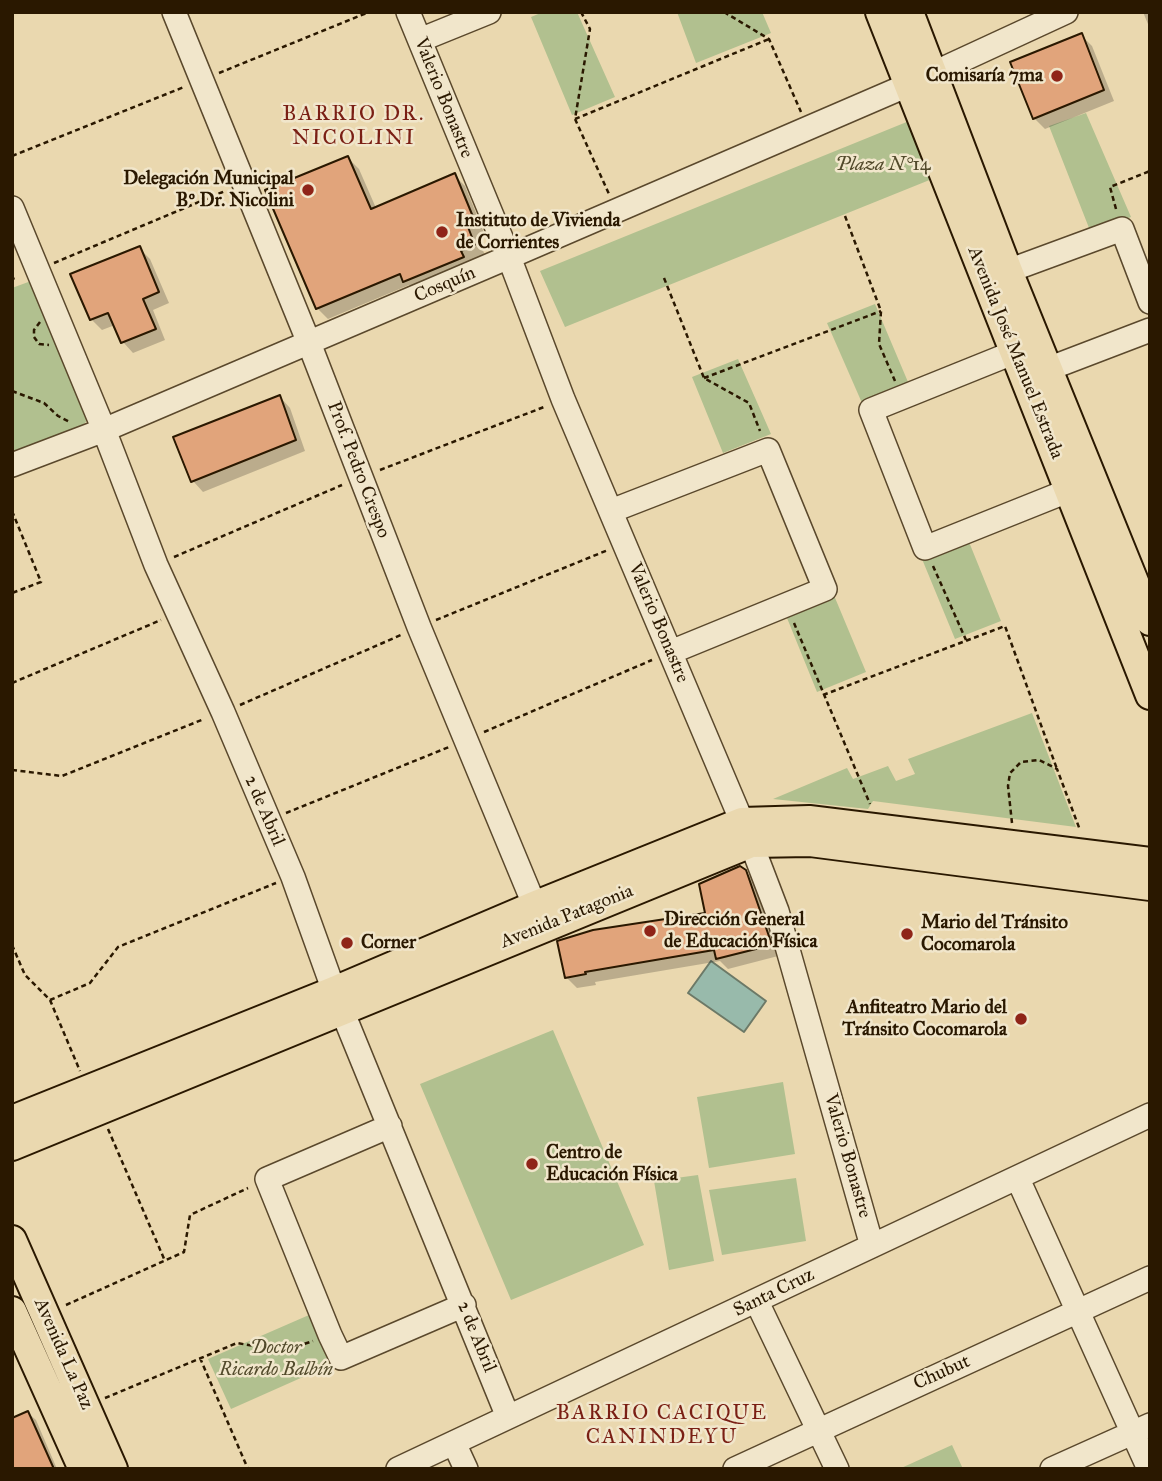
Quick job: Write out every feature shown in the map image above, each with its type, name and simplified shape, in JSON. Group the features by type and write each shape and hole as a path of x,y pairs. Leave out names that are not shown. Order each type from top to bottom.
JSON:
{"main road":[{"name":"Avenida José Manuel Estrada","path":"880,12 1150,695"},
{"name":"Avenida José Manuel Estrada","path":"909,12 1008,271 1150,621"},
{"name":"Avenida Patagonia","path":"12,1146 94,1100 747,832 809,820 1150,862"},
{"name":"Avenida Patagonia","path":"747,832 1150,886"},
{"name":"Avenida Patagonia","path":"12,1120 94,1100"},
{"name":"Avenida La Paz","path":"12,1240 113,1469"},
{"name":"Avenida La Paz","path":"12,1311 83,1469"}],"street":[{"name":"Prof. Pedro Crespo","path":"174,12 309,343 419,627 539,916"},
{"name":"Valerio Bonastre","path":"408,12 509,257 563,399 747,832 777,911 872,1245"},
{"path":"420,40 489,12"},
{"name":"Cosquín","path":"12,465 104,430 309,343 908,85 1066,12"},
{"name":"2 de Abril","path":"12,208 177,613 223,712 293,877 339,1000 508,1418"},
{"path":"1008,271 1122,229 1150,302"},
{"path":"1048,369 1150,330"},
{"path":"1015,352 871,410 925,548 1070,490"},
{"path":"611,511 768,450 825,589 671,652"},
{"name":"Santa Cruz","path":"398,1469 1150,1115"},
{"path":"390,1126 267,1180 330,1335 341,1358 464,1304"},
{"path":"1018,1178 1078,1312 1141,1428 1150,1469"},
{"name":"Chubut","path":"735,1469 1150,1278"},
{"path":"757,1302 837,1469"},
{"path":"1052,1469 1141,1428"},
{"path":"454,1443 466,1469"}],"path":[{"path":"12,156 369,12"},
{"path":"580,12 590,29 575,119 616,210"},
{"path":"724,12 769,39 808,127"},
{"path":"575,119 769,39"},
{"path":"1122,229 1110,187 1150,171"},
{"path":"13,278 38,270 244,183"},
{"path":"845,216 881,311 879,344 901,397"},
{"path":"664,278 704,378 749,403 768,450"},
{"path":"704,378 881,311"},
{"path":"42,320 34,330 34,337 39,344 52,344"},
{"path":"12,391 38,400 58,416 79,424"},
{"path":"12,511 41,582 12,593"},
{"path":"925,548 965,640"},
{"path":"787,604 881,830"},
{"path":"12,683 177,613"},
{"path":"823,695 1005,626 1089,856"},
{"path":"12,770 61,776 223,712"},
{"path":"1015,846 1008,786 1010,773 1021,762 1039,760 1057,769"},
{"path":"50,1000 90,983 118,947 293,877"},
{"path":"12,945 24,975 50,1000 165,1261"},
{"path":"45,1315 184,1252 190,1214 267,1180"},
{"path":"85,1406 237,1343 283,1351 330,1335"},
{"path":"200,1357 248,1469"}],"green space":[{"path":"543,12 577,12 615,97 572,115 531,17"},
{"path":"677,12 762,12 771,33 696,63"},
{"path":"1086,113 1131,217 1091,233 1049,126"},
{"name":"Plaza N°14","path":"914,119 937,177 565,327 540,271"},
{"path":"31,281 85,409 86,422 77,430 12,457 12,288"},
{"path":"875,304 908,382 862,403 827,323"},
{"path":"738,359 771,434 723,453 692,377"},
{"path":"969,542 1001,621 955,639 922,559"},
{"path":"833,593 866,672 817,692 785,613"},
{"path":"1032,713 1076,827 873,801 868,809 773,799 847,768 853,779 888,766 896,781 915,774 908,759"},
{"name":"Centro de Educación Física","path":"553,1030 644,1245 511,1300 420,1084"},
{"path":"783,1082 795,1154 709,1168 697,1097"},
{"path":"698,1175 714,1261 669,1270 654,1181"},
{"path":"796,1178 806,1241 722,1255 709,1190"},
{"name":"Doctor Ricardo Balbín","path":"309,1315 330,1365 231,1409 208,1359"},
{"path":"952,1445 963,1469 899,1469"}],"shaded area":[{"path":"711,961 766,1001 744,1032 688,993"}],"building":[{"name":"Comisaría 7ma","path":"1082,33 1104,90 1033,119 1010,62"},
{"path":"348,156 371,209 455,173 476,224 468,227 475,245 461,251 464,257 403,282 400,274 316,309 265,190"},
{"path":"140,246 159,292 143,299 156,329 121,343 108,313 90,320 70,274"},
{"path":"280,395 296,440 191,482 173,437"},
{"path":"740,866 746,870 772,945 716,959 714,950 585,972 586,974 565,978 557,941 593,930 705,913 699,884"},
{"path":"28,1411 54,1469 12,1469 12,1418"}],"place":[{"name":"Comisaría 7ma","path":"1057,76"},
{"name":"Delegación Municipal Bº Dr. Nicolini","path":"308,190"},
{"name":"Instituto de Vivienda de Corrientes","path":"442,232"},
{"name":"Dirección General de Educación Física","path":"650,931"},
{"name":"Mario del Tránsito Cocomarola","path":"907,934"},
{"name":"Corner","path":"347,943"},
{"name":"Anfiteatro Mario del Tránsito Cocomarola","path":"1021,1019"},
{"name":"Centro de Educación Física","path":"532,1164"}],"district":[{"name":"BARRIO DR. NICOLINI","path":"354,127"},
{"name":"BARRIO CACIQUE CANINDEYU","path":"662,1426"}]}
